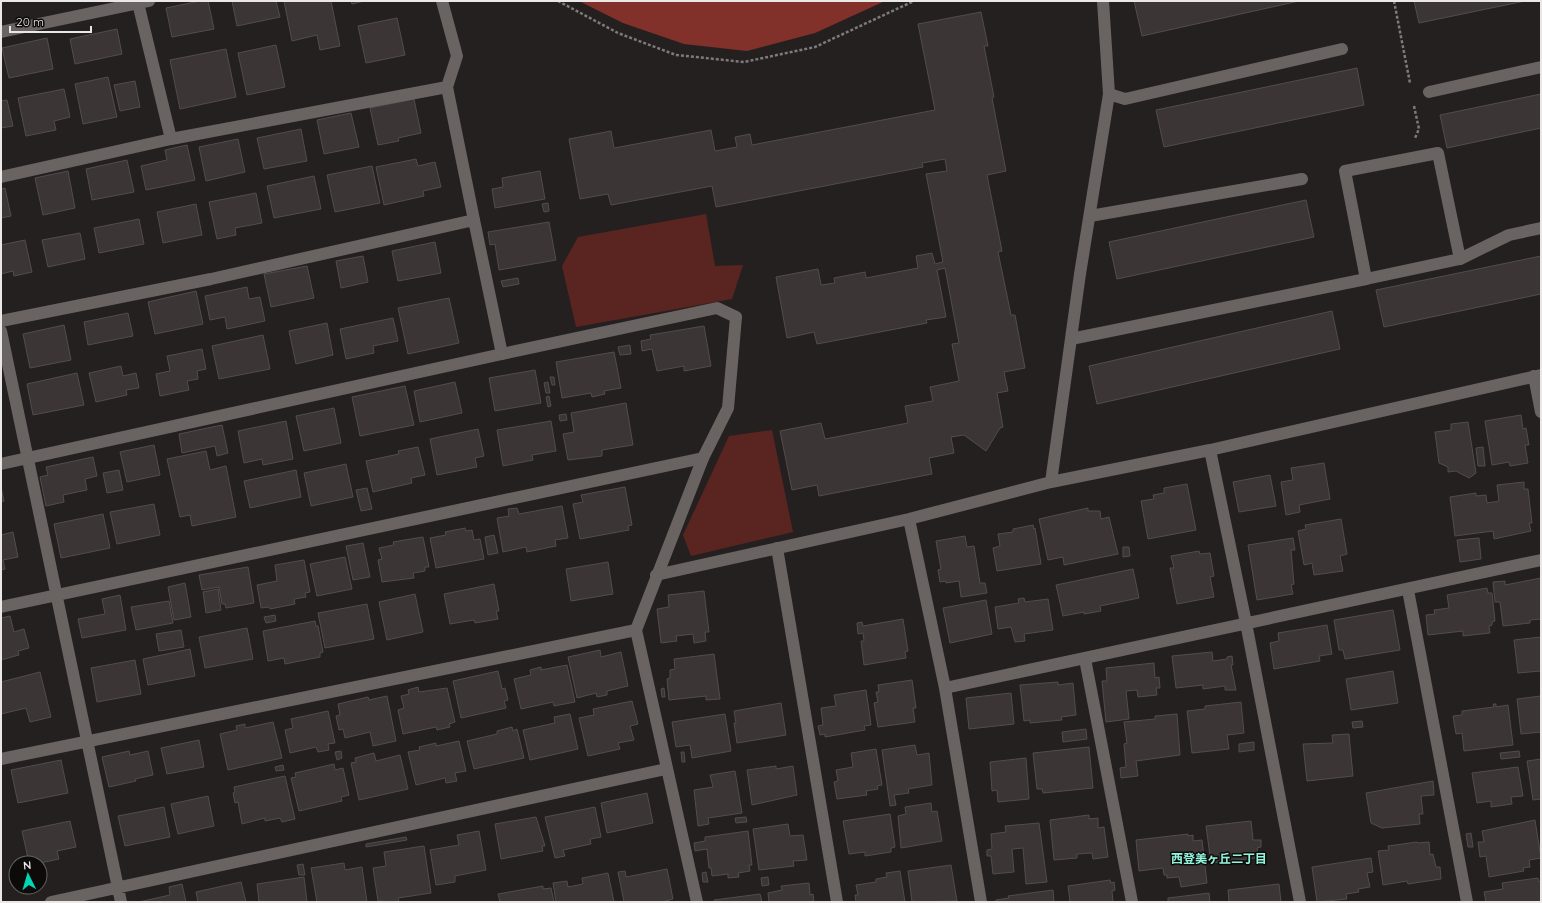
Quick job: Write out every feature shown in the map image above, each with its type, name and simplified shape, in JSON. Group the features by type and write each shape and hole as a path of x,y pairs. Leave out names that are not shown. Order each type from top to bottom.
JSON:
{"street":[{"path":"442,1 457,56 447,87 502,354"},
{"path":"1051,482 1071,339 1110,94 1103,1"},
{"path":"1,32 144,2 171,139"},
{"path":"1110,94 1125,99 1342,49"},
{"path":"1429,92 1541,67"},
{"path":"1,177 171,139 447,87"},
{"path":"1366,279 1345,171 1438,153 1460,259"},
{"path":"1090,216 1302,179"},
{"path":"1,321 211,279 474,220"},
{"path":"1071,339 1460,259 1508,235 1541,228"},
{"path":"1,464 717,308 736,317 728,408 703,458 636,630 697,902"},
{"path":"1,331 122,902"},
{"path":"656,576 909,519 1051,482 1210,450 1538,376 1541,412"},
{"path":"1210,450 1246,623 1300,902"},
{"path":"1,607 703,458"},
{"path":"909,519 945,688 981,902"},
{"path":"777,548 837,902"},
{"path":"945,688 1086,659 1246,623 1408,590 1541,560"},
{"path":"1408,590 1467,902"},
{"path":"1,759 636,630"},
{"path":"1086,659 1132,902"},
{"path":"51,902 666,768"}],"path":[{"path":"558,1 618,33 676,56 744,62 816,47 914,1"},
{"path":"1394,1 1410,84"},
{"path":"1407,159 1419,129 1413,99"}],"shaded area":[{"path":"579,1 885,1 815,33 747,51 684,44 623,23"},
{"path":"706,214 715,266 743,265 732,299 576,327 562,266 578,237"},
{"path":"772,430 793,532 691,556 683,535 729,436"}],"building":[{"path":"200,1 208,1 214,29 172,37 166,8"},
{"path":"232,1 276,1 280,17 237,26"},
{"path":"284,1 331,1 340,46 320,50 317,35 292,41"},
{"path":"351,1 364,1 352,4"},
{"path":"1134,1 1299,1 1142,36"},
{"path":"1414,1 1525,1 1419,23"},
{"path":"981,12 988,46 984,46 994,97 992,98 1006,171 987,175 1002,251 998,252 1011,315 1015,315 1025,368 1004,372 1008,391 997,393 1003,427 1000,428 986,451 964,435 951,437 954,453 929,458 932,474 819,496 817,485 792,490 780,431 821,423 825,439 908,423 905,406 933,401 930,387 959,381 952,344 959,343 945,268 937,270 946,317 926,320 927,323 817,344 814,332 787,338 776,277 818,269 821,285 835,283 834,278 865,272 866,278 918,268 916,256 932,253 935,264 943,262 926,174 947,171 945,159 922,163 923,167 716,207 712,186 611,205 608,194 580,199 569,139 611,131 614,148 711,130 715,151 737,147 735,137 750,134 752,145 935,110 918,24"},
{"path":"397,18 405,55 366,63 358,26"},
{"path":"117,29 122,54 75,64 70,39"},
{"path":"47,38 53,69 9,78 2,48"},
{"path":"276,45 285,87 247,95 238,53"},
{"path":"226,49 236,97 180,109 170,60"},
{"path":"1357,68 1364,105 1164,147 1156,110"},
{"path":"108,77 117,117 83,124 75,84"},
{"path":"135,81 140,107 120,111 114,85"},
{"path":"64,89 70,117 54,121 56,130 26,136 18,98"},
{"path":"1541,94 1541,128 1447,148 1440,115"},
{"path":"414,99 421,133 398,138 399,141 378,145 370,108"},
{"path":"7,100 13,126 1,128 1,101"},
{"path":"351,113 359,147 324,154 317,120"},
{"path":"301,129 307,161 264,169 257,138"},
{"path":"238,139 245,172 206,181 199,147"},
{"path":"187,145 195,180 146,190 141,166 167,160 165,150"},
{"path":"416,159 418,166 435,162 441,187 423,191 424,196 384,205 376,167"},
{"path":"127,160 134,192 92,200 86,169"},
{"path":"372,166 380,203 335,212 327,175"},
{"path":"68,171 75,208 43,215 35,178"},
{"path":"540,171 545,199 495,208 492,189 503,187 502,178"},
{"path":"314,176 321,209 274,218 267,186"},
{"path":"5,188 11,216 1,218 1,189"},
{"path":"256,193 262,223 235,228 236,235 217,239 209,202"},
{"path":"1306,200 1314,237 1117,279 1109,242"},
{"path":"548,203 549,211 544,212 542,204"},
{"path":"196,204 202,235 163,243 157,212"},
{"path":"139,219 144,244 99,253 94,228"},
{"path":"549,222 556,260 499,270 495,244 490,245 488,232"},
{"path":"80,233 85,259 48,267 42,240"},
{"path":"25,240 32,272 14,276 13,271 1,274 1,245"},
{"path":"435,242 441,273 398,281 392,251"},
{"path":"363,256 368,282 341,288 336,261"},
{"path":"1541,256 1541,294 1384,327 1376,290"},
{"path":"307,266 314,298 271,307 264,274"},
{"path":"518,278 519,284 503,287 501,281"},
{"path":"247,287 249,299 260,297 265,321 227,329 225,317 210,320 205,296"},
{"path":"196,291 203,324 155,334 148,302"},
{"path":"449,298 459,343 408,354 398,308"},
{"path":"1332,311 1340,349 1097,404 1089,366"},
{"path":"128,313 133,336 88,345 84,322"},
{"path":"393,318 398,341 373,346 374,353 346,359 340,329"},
{"path":"327,323 333,355 296,364 289,331"},
{"path":"64,325 71,360 30,368 23,334"},
{"path":"704,326 711,366 684,371 684,366 657,371 652,349 642,351 641,341 651,339 650,335"},
{"path":"263,335 270,369 219,379 212,346"},
{"path":"630,345 631,354 620,355 618,347"},
{"path":"202,349 206,369 197,371 198,379 187,381 189,390 160,396 156,374 170,371 167,356"},
{"path":"614,352 621,388 604,391 605,394 592,397 591,393 562,398 556,362"},
{"path":"121,366 123,376 136,373 139,388 126,390 127,395 96,402 89,373"},
{"path":"535,370 541,403 495,411 489,378"},
{"path":"77,373 84,405 33,415 27,384"},
{"path":"550,377 554,377 555,385 552,385"},
{"path":"455,382 462,413 420,422 414,391"},
{"path":"548,382 550,393 546,393 544,383"},
{"path":"405,386 414,425 360,436 352,397"},
{"path":"549,396 551,406 548,407 546,397"},
{"path":"626,403 633,445 602,450 602,456 568,460 563,434 574,432 571,413"},
{"path":"334,408 341,443 304,451 296,416"},
{"path":"566,414 567,420 560,421 559,415"},
{"path":"1521,415 1523,429 1526,428 1529,445 1525,445 1528,463 1510,466 1509,462 1492,465 1485,421"},
{"path":"286,421 293,459 263,465 262,459 244,463 238,431"},
{"path":"551,421 556,451 532,455 533,460 503,466 497,430"},
{"path":"1468,422 1476,473 1469,478 1456,471 1448,472 1448,467 1439,463 1435,432 1451,430 1451,424"},
{"path":"222,425 228,453 217,456 215,446 182,453 179,434"},
{"path":"478,429 484,456 475,458 477,467 437,475 430,439"},
{"path":"154,445 160,475 127,482 120,452"},
{"path":"418,447 425,475 411,478 412,483 373,492 366,461 399,454 398,451"},
{"path":"1483,447 1485,466 1478,466 1476,448"},
{"path":"206,451 210,470 226,466 236,517 192,526 190,515 180,517 167,459"},
{"path":"93,457 97,476 85,479 87,490 63,495 64,502 46,506 40,477 48,475 46,467"},
{"path":"1324,463 1330,499 1299,505 1300,512 1286,515 1281,482 1293,480 1291,468"},
{"path":"346,464 353,497 311,506 304,473"},
{"path":"119,470 123,490 107,493 103,473"},
{"path":"296,470 301,497 250,508 244,481"},
{"path":"1270,475 1276,506 1239,512 1233,482"},
{"path":"1524,482 1524,489 1528,489 1532,523 1529,523 1531,531 1494,539 1493,531 1455,536 1450,497 1476,493 1476,496 1486,495 1487,503 1499,501 1497,485"},
{"path":"1187,484 1196,530 1148,539 1141,501 1154,499 1153,495 1164,493 1164,488"},
{"path":"1,487 4,501 1,502"},
{"path":"625,487 632,525 628,526 629,530 580,539 573,504 583,502 581,495"},
{"path":"367,488 372,509 361,511 356,490"},
{"path":"154,504 160,535 117,544 110,512"},
{"path":"562,506 568,538 555,540 556,546 527,552 526,547 503,552 497,518 509,516 508,509 517,508 519,514"},
{"path":"1088,508 1088,511 1100,511 1101,519 1109,517 1118,554 1064,565 1063,557 1048,560 1039,519"},
{"path":"103,514 110,548 61,558 54,524"},
{"path":"1341,519 1347,554 1340,556 1343,571 1314,575 1312,563 1304,565 1298,531 1306,529 1305,525"},
{"path":"1033,525 1034,529 1035,528 1041,564 997,571 993,548 1000,546 998,534 1013,532 1013,529"},
{"path":"465,528 466,531 472,530 474,540 480,539 484,559 436,568 430,538 446,535 445,532"},
{"path":"13,532 18,557 3,560 5,569 1,570 1,535"},
{"path":"494,535 498,553 488,555 485,537"},
{"path":"965,536 967,547 974,546 980,583 985,583 987,593 961,597 959,581 946,583 946,581 940,582 938,570 941,569 936,541"},
{"path":"423,537 429,567 425,567 425,571 413,573 414,578 382,582 378,560 382,559 379,548 394,545 393,542"},
{"path":"1293,538 1295,550 1291,550 1294,584 1291,585 1293,594 1257,600 1248,545"},
{"path":"1479,538 1481,559 1460,562 1457,540"},
{"path":"363,543 370,577 353,580 346,546"},
{"path":"1123,547 1129,547 1130,556 1123,557"},
{"path":"1199,551 1200,554 1210,553 1214,576 1210,577 1214,597 1177,604 1170,568 1174,568 1171,556"},
{"path":"345,557 352,589 317,596 310,564"},
{"path":"304,560 310,592 305,593 306,597 294,599 295,604 270,609 269,607 261,608 257,585 277,581 275,565"},
{"path":"608,562 613,594 571,601 566,569"},
{"path":"248,567 254,603 226,608 225,604 222,604 219,587 202,590 199,575"},
{"path":"1133,569 1139,598 1100,606 1101,611 1084,614 1084,612 1063,616 1056,585"},
{"path":"1541,578 1541,619 1530,620 1530,623 1503,626 1500,602 1495,602 1493,582 1505,581 1505,585"},
{"path":"185,583 191,617 174,620 168,587"},
{"path":"494,584 499,611 496,611 498,619 475,623 474,620 450,624 444,594"},
{"path":"1487,588 1488,593 1492,593 1495,621 1489,626 1490,633 1463,636 1463,631 1428,635 1426,615 1435,614 1434,610 1449,608 1447,595"},
{"path":"218,589 221,610 206,613 203,592"},
{"path":"704,591 709,632 705,632 706,641 694,643 693,634 676,636 677,641 661,643 657,609 669,607 668,595"},
{"path":"415,594 423,632 387,640 379,602"},
{"path":"120,595 126,630 82,638 78,619 105,614 102,599"},
{"path":"1024,598 1025,602 1048,599 1053,630 1024,634 1025,641 1015,642 1011,627 998,629 995,607 1019,603 1018,599"},
{"path":"986,600 992,634 950,643 943,608"},
{"path":"169,601 173,623 136,630 131,607"},
{"path":"367,604 374,639 325,648 318,613"},
{"path":"1393,610 1400,650 1345,659 1343,650 1339,650 1334,620"},
{"path":"275,615 276,621 266,623 264,617"},
{"path":"10,616 14,632 24,629 29,648 18,651 19,655 1,660 1,618"},
{"path":"903,619 908,651 905,652 906,658 864,665 861,641 864,641 863,633 858,634 857,623 862,622 863,626"},
{"path":"315,621 316,626 318,626 323,652 320,653 320,657 285,664 284,658 268,661 263,631"},
{"path":"1327,625 1332,654 1319,656 1320,661 1274,669 1270,643 1279,641 1278,633"},
{"path":"247,628 253,659 205,668 199,637"},
{"path":"181,630 184,647 159,651 156,634"},
{"path":"1541,637 1541,671 1518,673 1514,640"},
{"path":"190,649 195,676 148,685 143,659"},
{"path":"600,650 601,657 621,652 628,686 607,691 607,695 597,697 596,693 577,698 568,657"},
{"path":"1212,652 1213,661 1227,659 1227,657 1232,656 1233,665 1231,665 1236,690 1225,690 1225,686 1203,689 1203,685 1176,688 1172,656"},
{"path":"714,654 720,699 706,700 706,696 669,700 667,679 670,678 670,670 675,669 674,659"},
{"path":"135,660 141,694 97,702 91,668"},
{"path":"1154,663 1155,678 1159,677 1160,688 1156,688 1157,695 1138,697 1137,690 1126,691 1129,719 1106,722 1102,681 1107,681 1106,668"},
{"path":"567,665 575,702 554,706 553,702 521,709 514,679 531,675 530,670 541,667 541,670"},
{"path":"498,671 502,689 505,688 508,700 504,701 506,708 461,718 453,681"},
{"path":"1393,671 1398,703 1351,710 1346,679"},
{"path":"40,672 51,717 30,722 26,708 1,714 1,682"},
{"path":"912,680 916,708 913,708 915,722 878,727 874,703 878,702 876,692 879,692 878,685"},
{"path":"1058,682 1058,685 1073,683 1076,715 1061,717 1062,720 1030,723 1030,720 1024,721 1020,685"},
{"path":"418,687 419,692 447,688 455,722 449,724 450,727 437,730 436,727 403,734 398,710 404,708 401,696 409,694 408,690"},
{"path":"664,688 665,697 662,697 661,689"},
{"path":"866,690 871,725 864,726 865,730 825,737 825,734 820,735 818,726 823,725 821,708 836,706 834,695"},
{"path":"1011,693 1014,724 969,729 966,698"},
{"path":"387,696 396,741 373,746 370,732 345,738 343,729 339,730 336,716 340,715 338,704 368,697 369,700"},
{"path":"1541,696 1541,732 1521,734 1517,699"},
{"path":"632,701 638,724 630,726 634,740 618,743 620,749 588,756 579,718 594,715 593,709"},
{"path":"1241,702 1244,733 1227,735 1229,749 1192,753 1187,711 1205,709 1205,706"},
{"path":"781,703 786,735 737,743 734,711"},
{"path":"1493,704 1496,704 1496,707 1508,705 1513,745 1464,751 1462,733 1456,734 1453,716 1462,715 1462,711 1494,707"},
{"path":"328,711 335,743 328,744 329,750 318,752 316,747 290,753 285,730 293,728 291,719"},
{"path":"570,714 578,749 530,760 523,730 555,723 554,717"},
{"path":"725,714 731,751 692,758 690,745 676,747 672,722"},
{"path":"1177,714 1180,755 1136,761 1138,776 1121,778 1120,768 1126,767 1124,744 1127,743 1124,722 1155,719 1155,716"},
{"path":"1362,721 1363,727 1353,728 1352,722"},
{"path":"273,722 282,758 228,770 220,734 237,730 236,726 245,724 245,728"},
{"path":"512,727 513,731 517,729 524,758 474,769 467,741 497,734 497,731"},
{"path":"1086,729 1087,739 1063,742 1062,732"},
{"path":"1349,734 1353,776 1307,781 1303,744 1333,743 1332,735"},
{"path":"199,740 204,767 167,774 161,748"},
{"path":"459,741 466,771 455,773 457,781 446,783 445,778 416,785 408,752 420,750 419,747 436,743 436,746"},
{"path":"1254,742 1254,750 1239,752 1239,744"},
{"path":"915,745 917,755 929,753 932,785 908,789 909,793 894,795 896,805 890,806 882,750"},
{"path":"1089,747 1093,788 1043,793 1042,789 1037,789 1033,753"},
{"path":"876,749 882,785 877,786 878,789 866,791 867,795 837,799 834,782 838,781 836,770 853,767 851,753"},
{"path":"129,751 130,755 148,751 153,775 135,779 136,781 109,787 102,757"},
{"path":"341,751 342,758 337,760 335,752"},
{"path":"1519,751 1520,757 1501,759 1500,753"},
{"path":"681,752 684,752 685,762 682,762"},
{"path":"374,753 376,761 400,755 408,789 359,800 351,763 356,762 355,758"},
{"path":"1026,758 1029,799 998,802 997,790 992,791 990,762"},
{"path":"1541,759 1541,799 1533,800 1527,761"},
{"path":"61,760 68,793 18,803 11,770"},
{"path":"334,764 335,770 343,768 349,795 341,797 342,801 299,811 291,778 296,777 295,773"},
{"path":"283,765 284,770 276,771 275,767"},
{"path":"776,766 776,769 793,766 797,795 752,805 747,770"},
{"path":"1518,767 1523,796 1511,797 1512,804 1491,807 1491,801 1477,803 1472,773"},
{"path":"735,771 742,813 708,818 709,824 698,826 694,790 713,787 710,775"},
{"path":"285,776 295,819 282,822 280,818 265,821 265,818 242,824 238,802 235,803 233,793 235,792 234,787"},
{"path":"1433,781 1434,795 1421,796 1423,814 1419,814 1420,824 1382,828 1371,823 1366,793"},
{"path":"647,793 653,823 607,833 601,803"},
{"path":"208,796 214,826 178,834 171,804"},
{"path":"931,803 932,812 937,811 942,841 901,848 898,816 906,814 905,807"},
{"path":"164,807 170,837 125,846 118,816"},
{"path":"595,807 601,837 590,839 591,844 563,850 565,856 555,858 545,817"},
{"path":"890,814 895,847 891,848 891,852 865,856 865,852 849,854 843,821"},
{"path":"1089,815 1089,819 1098,818 1098,828 1104,827 1108,857 1093,859 1092,853 1077,854 1077,858 1054,860 1050,820"},
{"path":"536,817 545,846 542,846 543,851 501,859 495,824"},
{"path":"746,817 747,822 736,823 735,818"},
{"path":"1535,820 1541,858 1529,860 1530,867 1523,868 1524,871 1489,877 1486,856 1480,857 1478,842 1484,842 1482,831"},
{"path":"70,821 76,847 57,851 59,859 48,861 48,855 27,855 22,831"},
{"path":"1251,821 1253,840 1261,840 1261,847 1257,848 1258,856 1254,856 1255,858 1211,863 1206,826"},
{"path":"1039,823 1047,882 1026,884 1023,848 1012,849 1014,872 993,874 991,856 987,856 987,850 992,849 991,834 1006,832 1005,826"},
{"path":"788,824 790,836 803,835 807,860 793,861 794,866 759,870 753,829"},
{"path":"479,831 486,870 455,876 455,882 436,885 430,850 459,845 457,835"},
{"path":"748,831 752,865 749,865 750,871 738,873 739,877 728,878 728,874 712,876 711,868 709,868 707,849 695,851 694,843 705,841 705,837"},
{"path":"1471,833 1473,847 1468,847 1466,834"},
{"path":"1188,834 1188,836 1193,835 1193,841 1202,840 1207,883 1181,887 1179,877 1167,878 1167,875 1164,875 1163,868 1139,871 1136,840"},
{"path":"406,837 407,840 366,847 366,844"},
{"path":"1429,842 1430,855 1433,854 1436,867 1440,867 1441,879 1408,884 1407,881 1383,885 1378,851 1389,850 1388,846"},
{"path":"424,846 431,893 398,898 399,902 378,901 373,868 386,866 384,852"},
{"path":"1371,858 1373,872 1367,873 1370,887 1358,889 1359,892 1346,894 1347,899 1317,902 1312,867"},
{"path":"344,863 345,870 362,867 367,902 317,902 311,868"},
{"path":"303,864 305,875 299,875 297,865"},
{"path":"951,865 957,901 912,902 908,871"},
{"path":"667,869 673,899 662,902 624,902 618,872 625,871 626,877"},
{"path":"900,871 905,902 856,902 855,895 858,895 856,885 876,882 876,879 887,877 886,873"},
{"path":"706,872 708,882 703,882 702,873"},
{"path":"608,873 614,902 556,902 553,883 567,881 568,887 583,884 582,878"},
{"path":"304,877 307,902 259,902 257,884"},
{"path":"768,877 769,885 762,886 761,878"},
{"path":"1538,878 1539,882 1541,881 1541,902 1486,902 1484,892 1503,889 1502,883"},
{"path":"1110,880 1111,883 1114,882 1115,890 1112,891 1113,902 1066,902 1070,901 1068,886"},
{"path":"241,882 246,902 198,902 196,892"},
{"path":"809,883 810,895 813,894 814,902 769,902 768,893 782,890 781,886"},
{"path":"182,884 186,902 139,902 170,895 169,887"},
{"path":"1279,884 1281,902 1229,902 1228,890"},
{"path":"543,886 543,889 551,888 554,902 500,902 498,894"},
{"path":"1053,890 1054,902 996,902 996,900 1009,898 1008,896"},
{"path":"1209,893 1210,902 1168,902 1168,898"},
{"path":"760,894 762,902 714,902 714,900"}],"district":[{"name":"西登美ヶ丘二丁目","path":"1219,859"}]}
